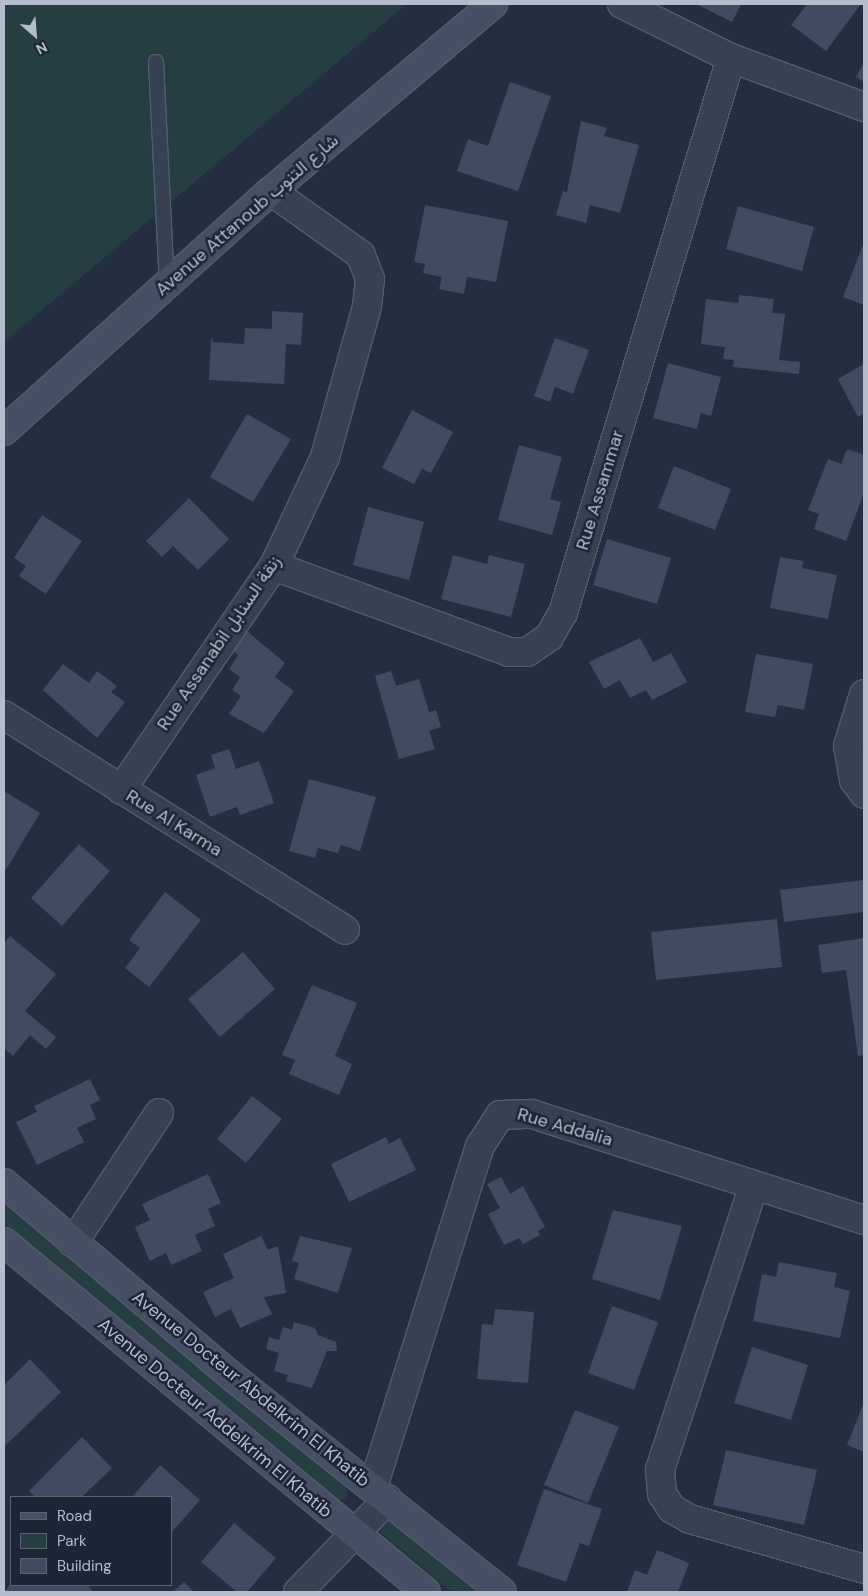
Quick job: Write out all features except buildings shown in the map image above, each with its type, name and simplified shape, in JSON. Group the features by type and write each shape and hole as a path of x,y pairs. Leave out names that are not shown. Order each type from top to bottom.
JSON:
{"main road":[{"name":"Avenue Attanoub شارع التنوب","path":"4,430 271,191 493,4"},
{"name":"Avenue Docteur Abdelkrim El Khatib","path":"4,1183 73,1243 502,1592"},
{"name":"Avenue Docteur Addelkrim El Khatib","path":"4,1242 426,1592"}],"street":[{"path":"622,4 731,58 864,107"},
{"name":"Rue Assammar","path":"274,566 509,652 527,652 549,636 565,604 731,58"},
{"name":"Rue Assanabil زنقة السنابل","path":"121,790 274,566 325,457 371,289 361,255 271,191"},
{"path":"864,694 848,746 854,780 864,794"},
{"name":"Rue Al Karma","path":"4,715 345,930"},
{"path":"73,1243 159,1113"},
{"name":"Rue Addalia","path":"381,1493 480,1146 500,1115 532,1114 864,1220"},
{"path":"754,1185 660,1470 662,1494 672,1509 690,1519 864,1570"},
{"path":"298,1592 357,1535 381,1493"}],"lane":[{"path":"156,62 167,285"}],"green space":[{"path":"4,4 407,4 4,342"},
{"path":"4,1203 346,1487 347,1499 335,1500 4,1225"},
{"path":"386,1520 390,1521 477,1592 452,1592 381,1533 379,1528"}]}
